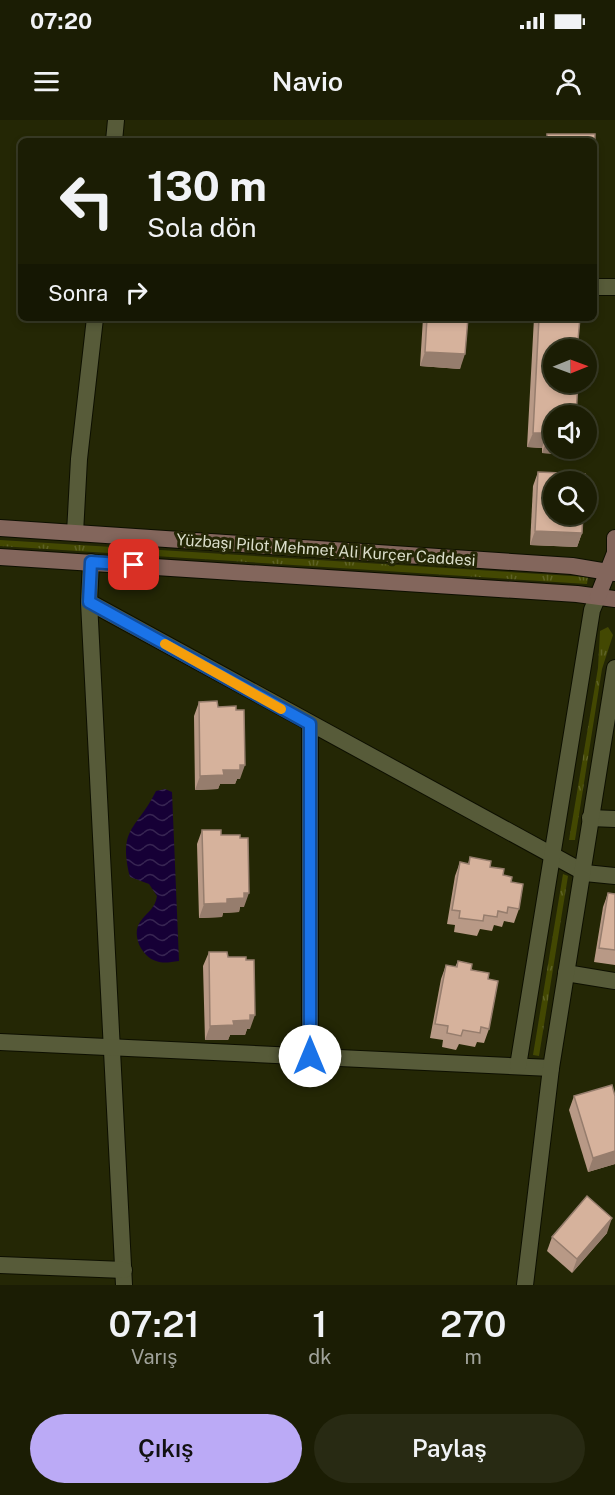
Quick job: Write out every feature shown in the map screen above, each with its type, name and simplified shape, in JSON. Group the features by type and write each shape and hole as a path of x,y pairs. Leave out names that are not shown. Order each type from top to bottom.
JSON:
{"main road":[{"name":"Yüzbaşı Pilot Mehmet Ali Kurçer Caddesi","path":"0,528 572,566 611,572"},
{"path":"598,596 611,572 615,538"},
{"name":"Yüzbaşı Pilot Mehmet Ali Kurçer Caddesi","path":"0,557 598,596 615,599"}],"street":[{"path":"114,138 116,120"},
{"path":"597,287 615,287"},
{"path":"75,533 79,459 95,321"},
{"path":"0,1265 124,1278 89,602 91,562"},
{"path":"518,1066 592,610 598,596"},
{"path":"89,602 581,871 615,876"},
{"path":"525,1285 551,1068 615,668"},
{"path":"310,724 310,1056"},
{"path":"590,818 615,819"},
{"path":"566,973 615,981"},
{"path":"0,1042 551,1068"}],"green space":[{"path":"0,540 588,577 587,584 0,546"},
{"path":"608,627 613,635 602,669 575,840 569,840 598,668 600,631"},
{"path":"563,874 568,876 539,1056 533,1055"}],"water":[{"path":"165,789 172,792 179,961 164,963 146,955 137,939 140,922 153,907 157,896 149,884 130,877 126,848 131,830 156,791"}],"building":[{"path":"547,134 595,134 595,138 547,138"},
{"path":"427,321 468,321 465,354 425,352"},
{"path":"539,321 580,321 578,339 543,339 543,393 577,393 577,405 543,405 543,433 533,433"},
{"path":"538,472 543,472 543,525 582,525 582,533 535,531"},
{"path":"217,701 218,707 236,706 236,710 244,710 245,765 240,765 240,770 223,770 224,775 200,776 199,702"},
{"path":"202,830 221,830 221,835 240,835 240,838 248,838 249,893 244,893 244,898 227,899 227,903 204,904"},
{"path":"470,857 491,861 490,867 504,869 503,875 512,877 511,882 523,884 519,909 508,907 507,913 498,911 497,917 484,915 483,921 459,918 460,911 452,910 460,862 469,864"},
{"path":"608,893 615,894 615,950 599,948"},
{"path":"209,952 227,952 228,957 246,957 246,960 254,960 255,1015 250,1015 250,1020 233,1021 234,1025 210,1026"},
{"path":"458,961 472,964 471,970 489,973 488,979 498,981 489,1029 481,1027 480,1033 463,1030 461,1036 447,1033 448,1026 435,1024 446,965 457,967"},
{"path":"612,1085 615,1096 615,1151 593,1158 574,1096"},
{"path":"587,1196 612,1218 577,1259 552,1237"}],"slow traffic":[{"path":"165,644 281,709"}],"route":[{"path":"134,565 91,562 89,602 310,724 310,1056"}]}
